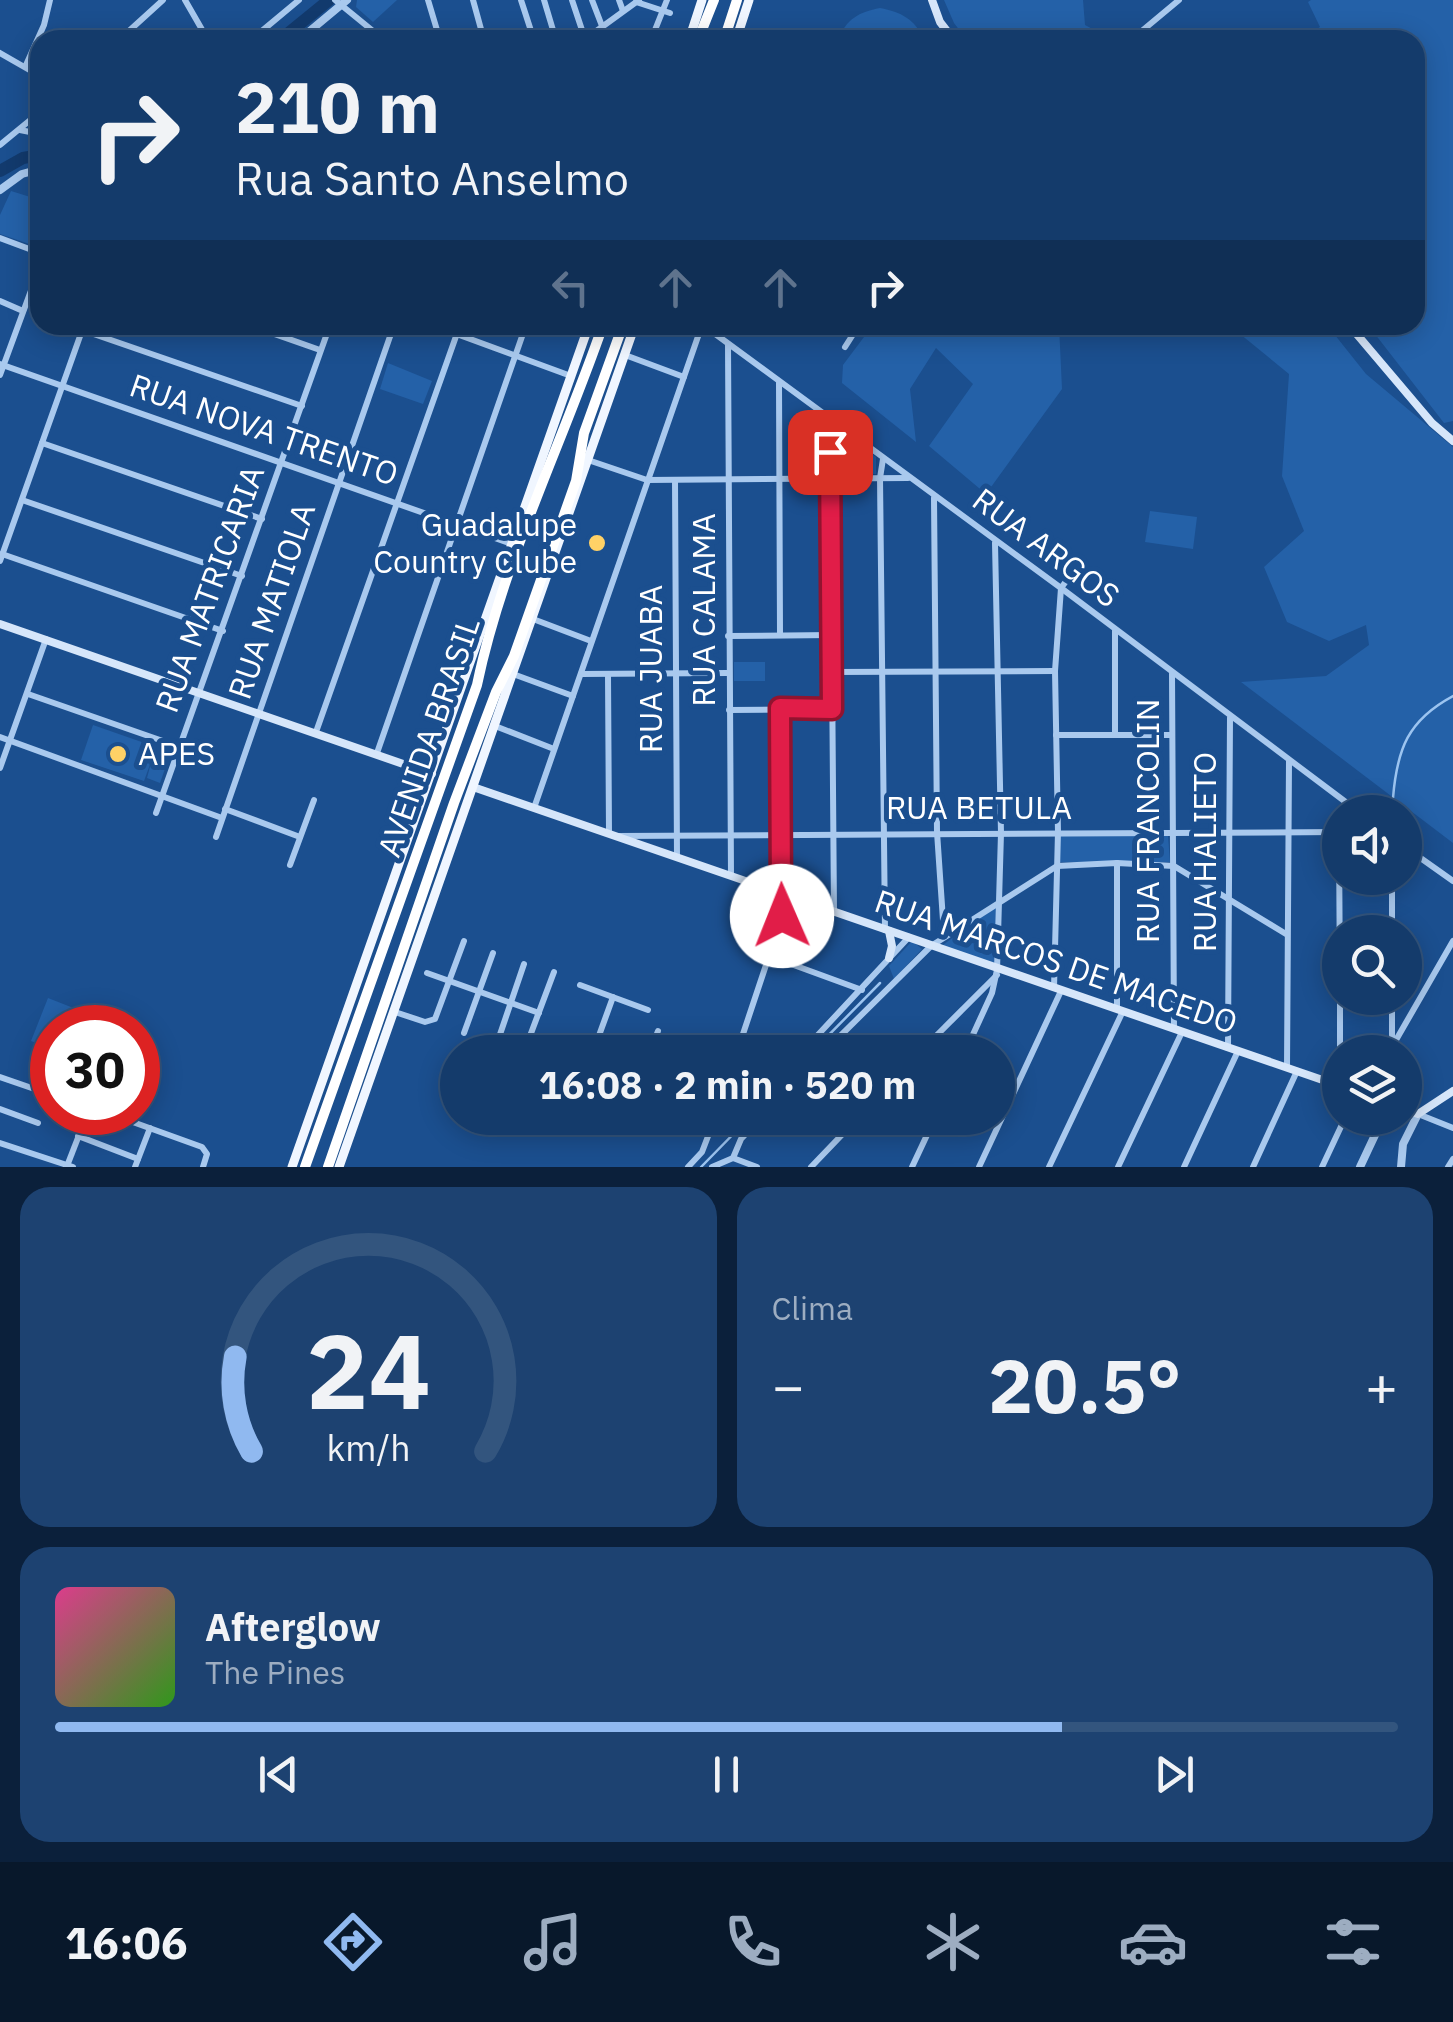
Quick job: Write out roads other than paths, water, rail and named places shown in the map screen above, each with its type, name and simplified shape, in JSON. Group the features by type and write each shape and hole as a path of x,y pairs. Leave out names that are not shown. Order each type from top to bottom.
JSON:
{"highway":[{"path":"704,30 714,0"},
{"path":"727,30 737,0"},
{"name":"AVENIDA BRASIL","path":"304,1167 477,685 485,648 549,463 599,335"},
{"name":"AVENIDA BRASIL","path":"328,1167 454,803 496,692 514,656 570,498 584,433 619,335"}],"main road":[{"path":"692,30 702,0"},
{"path":"739,30 749,0"},
{"path":"932,0 946,30"},
{"name":"AVENIDA BRASIL","path":"292,1167 585,335"},
{"name":"AVENIDA BRASIL","path":"339,1167 632,335"},
{"path":"1357,335 1432,423 1453,441"},
{"path":"0,624 432,774"},
{"name":"RUA MARCOS DE MACEDO","path":"473,787 997,972 1058,989 1322,1080"},
{"path":"887,930 892,942 890,958"},
{"path":"1422,1111 1453,1091"}],"street":[{"path":"42,30 50,0"},
{"path":"131,30 163,0"},
{"path":"185,0 202,30"},
{"path":"263,30 299,0"},
{"path":"428,0 437,30"},
{"path":"473,0 481,30"},
{"path":"520,0 530,30"},
{"path":"544,0 553,30"},
{"path":"572,0 582,30"},
{"path":"592,0 602,26"},
{"path":"619,0 623,11"},
{"path":"656,30 667,12 667,0"},
{"path":"1141,30 1167,5 1179,0"},
{"path":"597,30 637,1 667,12"},
{"path":"310,30 340,2 372,30"},
{"path":"0,53 30,68"},
{"path":"26,65 30,56"},
{"path":"0,145 30,121"},
{"path":"20,130 30,132"},
{"path":"0,190 30,172"},
{"path":"0,238 30,249"},
{"path":"0,375 30,294"},
{"path":"0,301 24,311"},
{"path":"80,335 1,558 223,631"},
{"path":"105,335 302,406"},
{"path":"277,335 320,350"},
{"name":"RUA MATRICARIA","path":"156,813 326,335"},
{"name":"RUA MATIOLA","path":"216,837 390,335"},
{"path":"316,732 457,335"},
{"path":"460,335 571,376"},
{"path":"377,753 522,335"},
{"path":"534,808 699,335"},
{"name":"RUA ARGOS","path":"717,335 1335,795"},
{"path":"845,347 853,335"},
{"name":"RUA CALAMA","path":"728,343 730,876"},
{"path":"625,355 684,377"},
{"name":"RUA NOVA TRENTO","path":"2,364 512,544"},
{"path":"779,382 780,634"},
{"path":"830,418 834,912"},
{"path":"42,443 262,518"},
{"path":"883,458 880,478 887,930"},
{"path":"588,460 647,480 910,478"},
{"name":"RUA JUABA","path":"675,480 677,857"},
{"path":"934,496 937,832 944,936"},
{"path":"22,500 242,576"},
{"path":"973,1035 997,972 1001,833 996,542"},
{"path":"979,1167 1058,989 1055,671 1062,588 1076,568"},
{"path":"532,620 591,641"},
{"path":"1115,631 1115,735"},
{"path":"728,636 832,635"},
{"path":"0,768 46,638"},
{"path":"832,672 1055,671"},
{"path":"581,674 728,673"},
{"name":"RUA FRANCOLIN","path":"1172,673 1178,1031"},
{"path":"514,674 574,696"},
{"path":"608,675 614,834"},
{"path":"28,694 180,747"},
{"path":"743,1035 785,895 780,708"},
{"path":"729,710 832,709"},
{"name":"RUA HALIETO","path":"1228,1048 1230,716"},
{"path":"495,726 554,749"},
{"path":"1056,735 1172,734"},
{"path":"0,737 222,818"},
{"path":"1287,1068 1289,760"},
{"path":"290,865 314,800"},
{"path":"225,809 300,838"},
{"name":"RUA BETULA","path":"614,834 1322,832"},
{"path":"1422,858 1453,881"},
{"path":"1049,1167 1120,1011 1117,863"},
{"path":"840,1035 931,946 1057,866 1174,866 1286,934"},
{"path":"818,1035 908,938"},
{"path":"395,1012 432,1022 464,941"},
{"path":"1400,1035 1453,941"},
{"path":"464,1032 493,953"},
{"path":"769,956 862,990"},
{"path":"499,1035 524,964"},
{"path":"531,1035 554,972"},
{"path":"878,972 890,984"},
{"path":"936,1035 997,972"},
{"path":"427,973 540,1013"},
{"path":"580,985 648,1010"},
{"path":"600,1035 613,997"},
{"path":"656,1035 658,1030"},
{"path":"1118,1167 1178,1031"},
{"path":"1184,1167 1238,1051"},
{"path":"1253,1167 1297,1072"},
{"path":"0,1077 30,1087"},
{"path":"0,1109 30,1120"},
{"path":"1422,1116 1453,1128"},
{"path":"160,1132 202,1147 208,1154 203,1167"},
{"path":"0,1143 69,1166 78,1136 136,1163 147,1135"},
{"path":"688,1167 702,1152 709,1135"},
{"path":"733,1158 744,1135"},
{"path":"811,1167 842,1135"},
{"path":"912,1167 927,1135"},
{"path":"1322,1167 1337,1135"},
{"path":"1360,1167 1375,1135"},
{"path":"1401,1167 1408,1135"},
{"path":"712,1167 733,1158 757,1167"},
{"path":"1448,1167 1453,1159"}],"waterway":[{"path":"292,30 329,0"},
{"path":"0,171 30,157"},
{"path":"1393,795 1402,751 1415,726 1453,696"},
{"path":"829,1035 880,983"},
{"path":"701,1167 732,1135"}],"place":[{"name":"Guadalupe Country Clube","path":"597,543"},
{"name":"APES","path":"118,754"}]}
